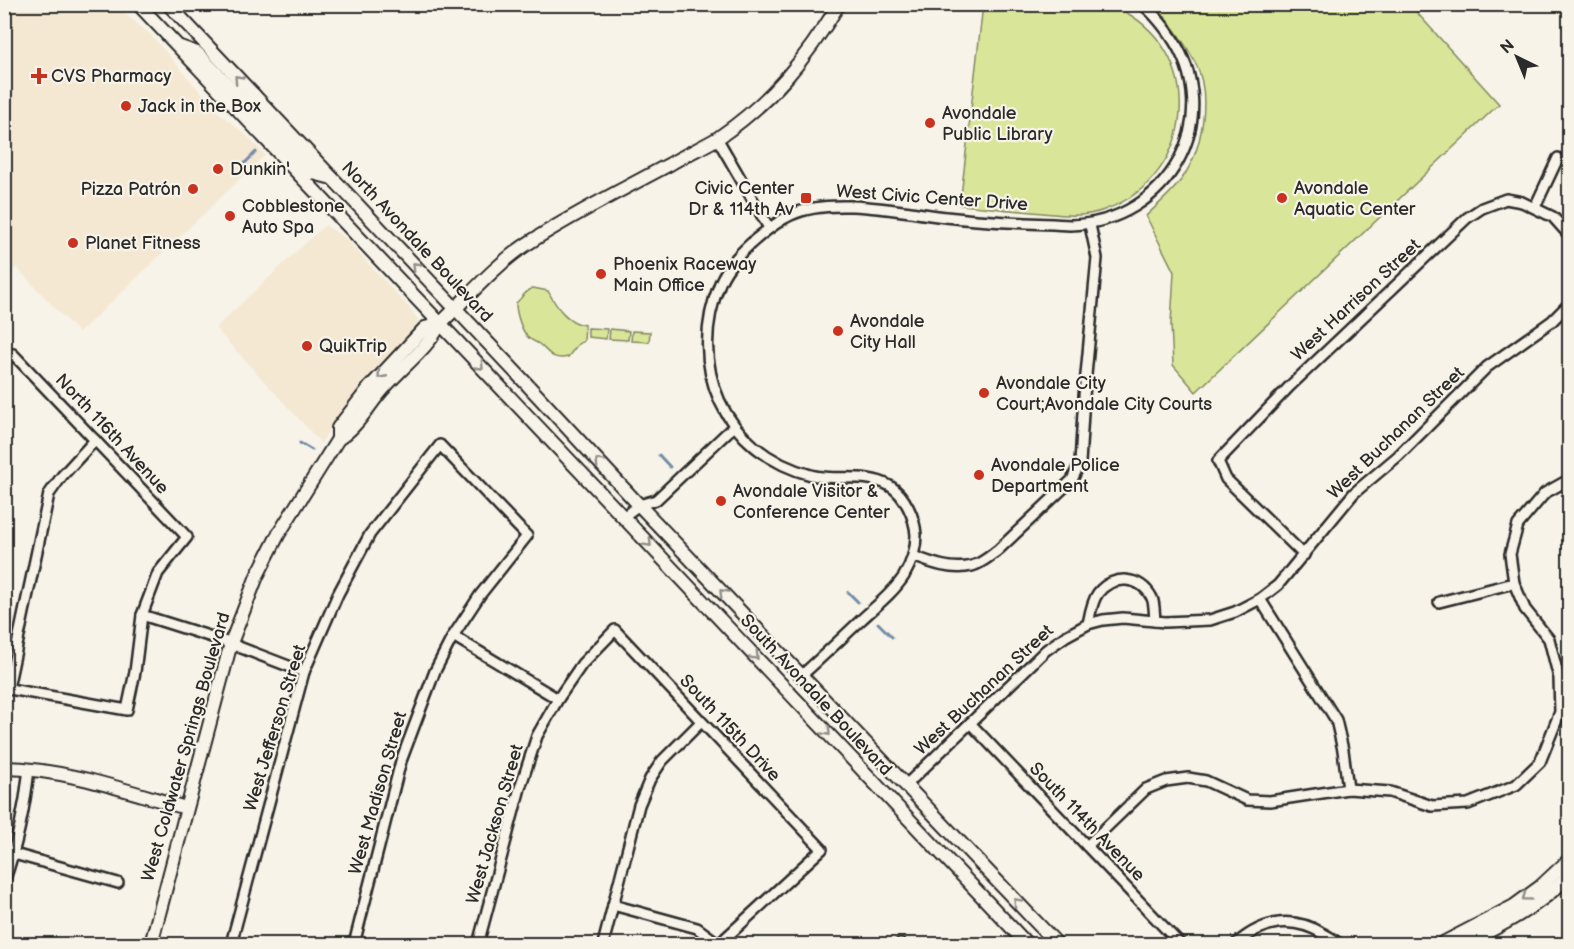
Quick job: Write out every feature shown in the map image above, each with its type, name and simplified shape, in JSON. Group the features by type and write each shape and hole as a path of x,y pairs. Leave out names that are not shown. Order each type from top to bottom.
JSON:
{"main road":[{"path":"138,4 440,324"},
{"name":"North Avondale Boulevard","path":"168,4 639,505"},
{"path":"717,138 758,106 798,66 839,4"},
{"path":"179,47 198,53 242,99 249,99 254,95"},
{"path":"249,120 257,116 261,118 314,173 333,178"},
{"name":"West Coldwater Springs Boulevard","path":"151,945 231,643 267,556 338,440 349,432 386,385 433,337 440,324 509,257 576,215 717,138"},
{"name":"South Avondale Boulevard","path":"440,324 1027,945"},
{"name":"South Avondale Boulevard","path":"639,505 1057,945"},
{"path":"787,690 802,675"},
{"path":"4,768 29,769 75,778 186,808"},
{"path":"1441,945 1514,906 1540,887 1569,859"},
{"path":"1464,945 1535,906 1569,875"}],"street":[{"name":"West Civic Center Drive","path":"802,675 887,596 903,576 913,556 916,534 904,501 892,487 865,477 814,476 792,469 753,446 733,427 714,385 709,362 709,324 720,284 726,272 740,252 769,228 792,214 816,208 831,206 917,212 947,217 1090,225 1116,217 1140,203 1161,185 1177,163 1188,140 1193,118 1194,94 1189,70 1180,48 1165,27 1142,4"},
{"path":"717,138 769,228"},
{"path":"1558,158 1535,207 1553,217 1569,236"},
{"name":"West Harrison Street","path":"1304,555 1226,479 1218,461 1290,386 1467,218 1482,208 1506,200 1535,207"},
{"path":"913,556 944,567 972,566 998,551 1077,473 1080,463 1096,258 1090,225"},
{"name":"West Buchanan Street","path":"906,785 1046,650 1088,624 1123,618 1155,621 1210,620 1235,612 1260,599 1278,585 1354,493 1398,456 1487,367 1552,321 1569,303"},
{"name":"North 116th Avenue","path":"4,362 13,354 187,537 158,573 142,615"},
{"path":"623,517 639,505 656,500 733,427"},
{"path":"95,440 49,494 6,688 126,710 135,672 142,615 231,643 304,672"},
{"name":"West Madison Street","path":"354,945 401,761 420,706 453,636 480,595 528,536 440,445"},
{"name":"West Jefferson Street","path":"231,945 304,672 338,594 370,534 440,445"},
{"path":"1087,846 1146,789 1166,781 1188,778 1206,781 1247,800 1270,801 1348,789 1390,792 1432,806 1468,804 1516,785 1540,762 1560,712 1559,678 1549,639 1525,609 1514,583 1510,554 1518,525 1545,493 1569,479"},
{"path":"1088,624 1098,593 1113,582 1127,579 1137,582 1151,597 1155,621"},
{"path":"1439,602 1514,583"},
{"path":"1260,599 1336,720 1348,789"},
{"name":"West Jackson Street","path":"478,945 531,751 558,699 582,664 615,630"},
{"name":"South 115th Drive","path":"615,630 822,849 719,944"},
{"path":"453,636 558,699"},
{"path":"603,945 639,805 650,779 662,761 701,722"},
{"name":"South 114th Avenue","path":"970,723 1180,945"},
{"path":"4,882 14,854 29,769"},
{"path":"14,854 118,883"},
{"path":"613,906 697,928 719,944"},
{"path":"1236,945 1246,936 1281,921 1308,925 1340,945"}],"shaded area":[{"path":"5,4 114,5 150,34 217,111 246,135 265,155 79,333 16,267 5,277"},
{"path":"325,225 345,238 413,312 420,324 417,331 358,390 339,413 321,443 215,328"}],"green space":[{"path":"983,5 1110,5 1145,26 1166,51 1177,81 1180,112 1174,142 1159,170 1136,193 1104,210 1077,215 960,205"},
{"name":"Avondale Aquatic Center","path":"1156,5 1410,5 1499,104 1196,392 1173,365 1171,324 1174,272 1146,216 1173,190 1189,168 1203,122 1203,90 1200,75 1191,54"},
{"path":"533,288 548,291 558,308 567,317 585,325 584,341 578,344 568,357 558,358 551,355 530,339 522,328 516,303"},
{"path":"588,328 607,329 606,339 588,337"},
{"path":"610,329 629,331 628,340 609,339"},
{"path":"632,331 650,332 649,342 631,341"}],"waterway":[{"path":"244,164 256,152"},
{"path":"300,443 312,450"},
{"path":"659,455 670,467"},
{"path":"848,592 858,602"},
{"path":"878,623 892,637"}],"place":[{"name":"CVS Pharmacy","path":"39,76"},
{"name":"Jack in the Box","path":"126,106"},
{"name":"Avondale Public Library","path":"930,123"},
{"name":"Dunkin'","path":"218,169"},
{"name":"Pizza Patrón","path":"193,189"},
{"name":"Civic Center Dr & 114th Av","path":"806,198"},
{"name":"Avondale Aquatic Center","path":"1282,198"},
{"name":"Cobblestone Auto Spa","path":"230,216"},
{"name":"Planet Fitness","path":"73,243"},
{"name":"Phoenix Raceway Main Office","path":"601,274"},
{"name":"Avondale City Hall","path":"838,331"},
{"name":"QuikTrip","path":"307,346"},
{"name":"Avondale City Court;Avondale City Courts","path":"984,393"},
{"name":"Avondale Police Department","path":"979,475"},
{"name":"Avondale Visitor & Conference Center","path":"721,501"}]}
